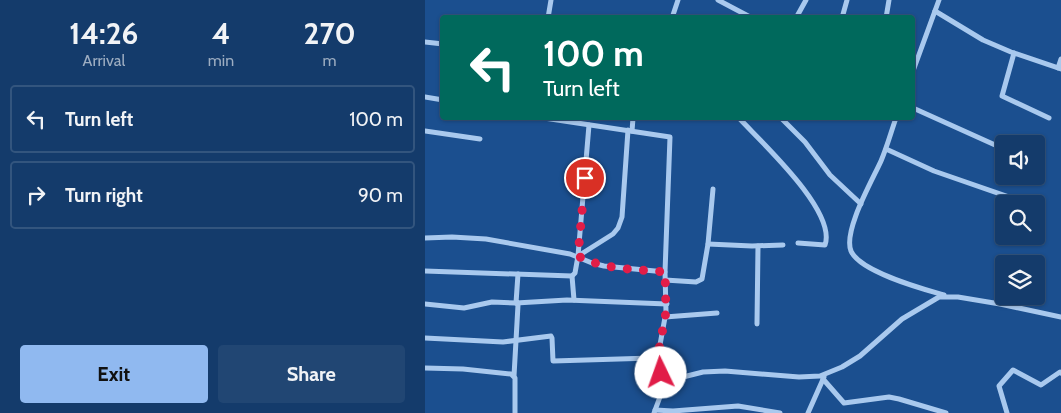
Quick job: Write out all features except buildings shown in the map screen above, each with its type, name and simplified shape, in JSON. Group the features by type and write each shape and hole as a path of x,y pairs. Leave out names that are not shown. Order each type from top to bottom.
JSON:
{"street":[{"path":"548,15 551,0"},
{"path":"673,15 678,0"},
{"path":"718,0 747,15"},
{"path":"798,15 806,0"},
{"path":"843,15 847,0"},
{"path":"886,15 889,0"},
{"path":"915,66 939,0"},
{"path":"935,11 970,33 1014,53 1059,68 1061,59"},
{"path":"425,42 440,44"},
{"path":"1014,53 1002,96 1049,118"},
{"path":"425,97 440,100"},
{"path":"915,109 995,145"},
{"path":"557,120 666,135 671,140 665,272 667,304 657,360 664,386 654,412 712,410 738,406 780,413"},
{"path":"578,256 613,234 618,228 622,217 632,120"},
{"path":"741,120 796,179 820,213 826,237 825,245 798,243"},
{"path":"783,120 805,142 830,175 861,204"},
{"path":"893,120 886,149 856,216 850,242 854,256 873,270 915,287 948,296 1000,304 1061,317"},
{"path":"574,300 573,276 578,256 589,125"},
{"path":"425,131 479,139"},
{"path":"886,149 934,171 1003,195"},
{"path":"665,280 696,282 702,279 708,244 713,189"},
{"path":"425,238 470,237 570,254 604,266 665,272"},
{"path":"708,244 758,246 783,244"},
{"path":"757,324 758,246"},
{"path":"425,271 573,276"},
{"path":"515,413 514,376 518,274"},
{"path":"664,386 675,380 703,372 725,371 799,377 823,376 859,356 902,320 925,305 939,297 948,296"},
{"path":"425,304 464,308 492,302 516,303 574,300 667,304"},
{"path":"665,316 717,312"},
{"path":"425,338 503,342 551,336 552,359 556,362 652,358 657,360"},
{"path":"425,368 463,369 514,376"},
{"path":"1007,413 999,386 1013,370 1041,385 1061,373"},
{"path":"808,413 823,376"},
{"path":"823,376 844,402 894,398 946,413"}],"route":[{"path":"585,178 578,256 592,263 604,266 665,272 666,312 657,360 661,373"}]}
